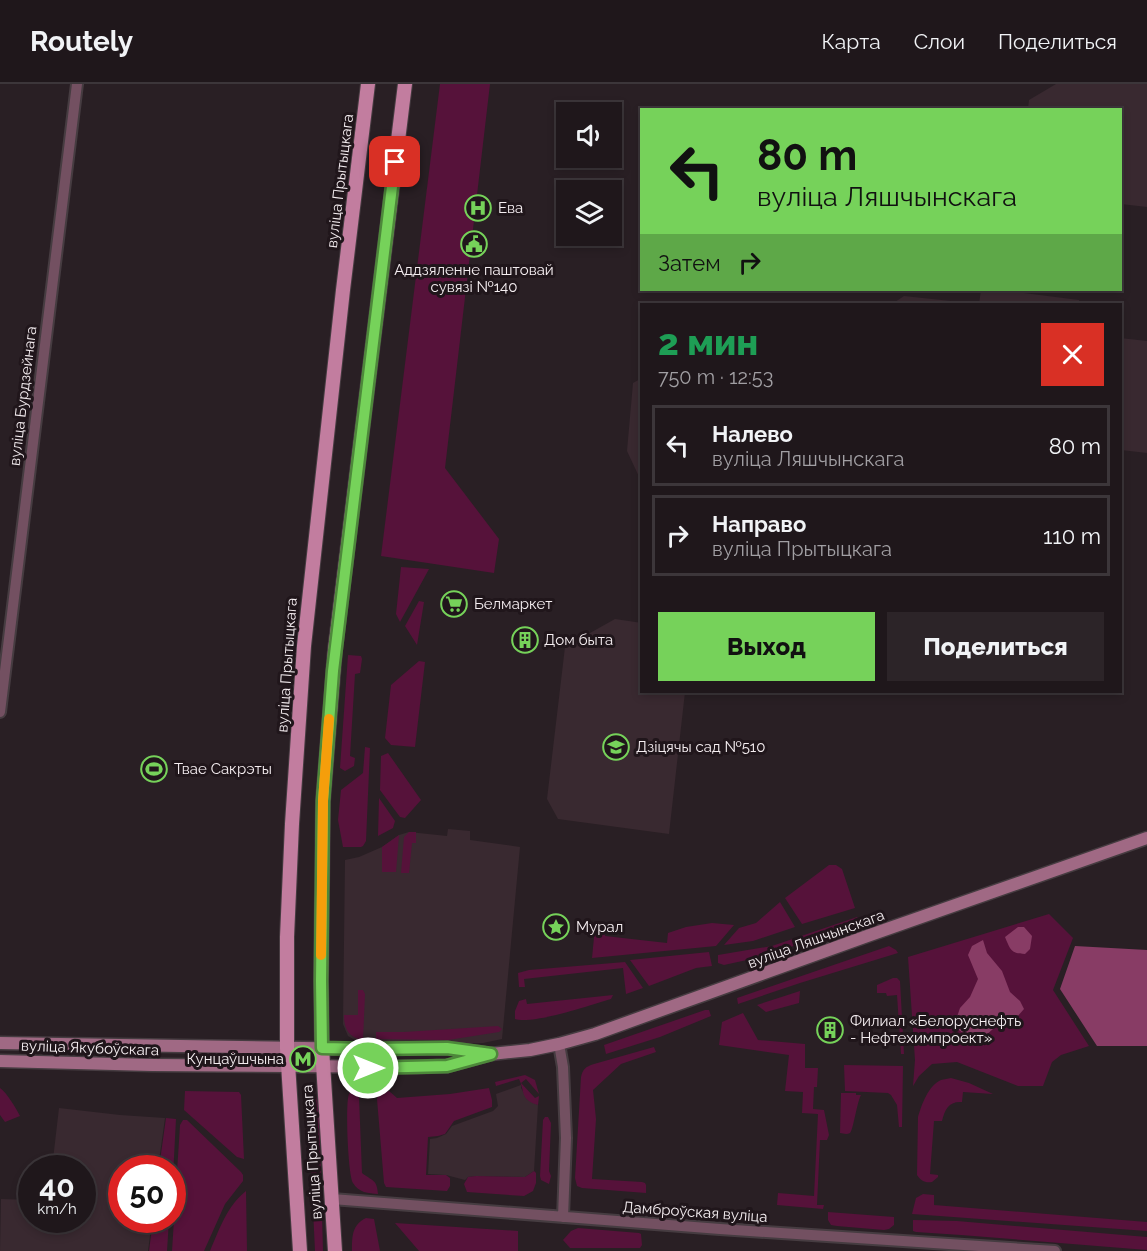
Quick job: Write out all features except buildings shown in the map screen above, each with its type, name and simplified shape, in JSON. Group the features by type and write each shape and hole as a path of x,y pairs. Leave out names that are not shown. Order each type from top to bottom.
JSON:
{"main road":[{"name":"вуліца Прытыцкага","path":"300,1251 287,1048 287,937 292,824 304,646 368,84"},
{"name":"вуліца Прытыцкага","path":"335,1251 322,1048 323,801 335,650 405,84"},
{"name":"вуліца Ляшчынскага","path":"288,1067 447,1066 491,1054 559,1044 595,1034 1147,838"},
{"name":"вуліца Якубоўскага","path":"0,1043 287,1048"},
{"name":"вуліца Ляшчынскага","path":"287,1048 447,1048 491,1054"},
{"name":"вуліца Якубоўскага","path":"0,1061 288,1067"}],"street":[{"name":"вуліца Бурдзейнага","path":"0,712 77,84"},
{"path":"559,1044 563,1066 566,1138 563,1217"},
{"name":"Дамброўская вуліца","path":"332,1199 730,1230 1055,1251"}],"shaded area":[{"path":"440,84 490,84 445,468 499,539 494,573 381,556"},
{"path":"1056,84 1147,84 1147,207 1122,204 1122,108 1028,108 1029,100"},
{"path":"981,291 1008,291 1079,300 1080,303 979,303"},
{"path":"904,296 970,303 894,303"},
{"path":"1122,338 1147,341 1147,453 1122,450"},
{"path":"640,379 640,479 627,451 633,383"},
{"path":"401,567 429,569 400,622 396,614"},
{"path":"419,601 424,602 417,645 405,626"},
{"name":"Дзіцячы сад №510","path":"615,619 640,623 640,693 685,693 669,834 558,819 547,799 565,647"},
{"path":"348,655 361,656 362,659 360,673 355,674 350,756 355,758 354,766 345,771 340,768"},
{"path":"419,661 425,662 415,747 391,745 385,738 391,685"},
{"path":"365,747 370,748 366,841 361,847 343,847 338,820 341,790 363,773"},
{"path":"388,753 421,800 405,818 400,817 380,790 381,756"},
{"path":"379,798 395,821 393,828 378,836"},
{"path":"448,829 470,831 470,840 520,847 502,1039 483,1043 423,1045 365,1044 353,1039 348,1036 343,1024 345,860 359,857 382,847 399,835 409,832 447,836"},
{"path":"409,832 416,832 416,843 412,843 409,873 401,873 404,837"},
{"path":"399,835 396,872 382,872 382,847"},
{"path":"829,865 836,865 842,869 855,908 802,924 785,898"},
{"path":"780,902 795,927 753,941 724,945 739,928 756,923"},
{"path":"1049,914 1073,938 1053,990 1089,1046 1061,1055 1052,1062 1043,1086 1018,1086 957,1062 932,1064 919,1076 913,1086 915,1060 908,957"},
{"path":"857,917 859,921 856,924 765,956 724,965 718,963 718,955 772,946"},
{"path":"712,923 734,925 716,946 592,958 595,927 606,927 605,936 667,943 668,933 686,927"},
{"path":"1018,927 1024,927 1032,936 1030,949 1025,954 1012,950 1005,937"},
{"path":"983,940 987,953 1002,971 1010,992 1020,1001 1024,1009 1017,1017 1000,1023 986,1035 975,1033 965,1035 959,1030 956,1020 960,1008 970,997 978,979 968,955 972,946"},
{"path":"889,946 898,953 738,1004 737,998"},
{"path":"1075,946 1147,950 1147,1046 1097,1046 1060,989"},
{"path":"709,952 712,966 696,968 649,986 630,960"},
{"path":"625,962 643,988 626,994 623,968 524,979 525,987 519,987 518,973 529,970"},
{"path":"893,978 900,981 904,1054 901,1054 897,995 887,996 886,993 877,993 877,985"},
{"path":"358,990 363,990 365,994 363,1040 351,1035 346,1029 344,1020 344,1015 358,1015"},
{"path":"800,991 799,1003 766,1012 757,1005"},
{"path":"613,995 611,999 562,1014 534,1019 515,1019 519,1001 526,999 527,1004"},
{"path":"709,1010 711,1016 660,1037 606,1054 604,1045"},
{"path":"743,1013 758,1040 805,1044 805,1068 818,1068 813,1109 824,1110 829,1135 827,1140 820,1140 817,1205 824,1205 823,1209 777,1205 778,1193 814,1196 818,1114 802,1113 803,1092 785,1091 789,1055 719,1045 722,1022"},
{"path":"498,1026 502,1029 499,1032 448,1040 376,1039 376,1032"},
{"path":"654,1047 656,1052 621,1064 593,1090 596,1119 592,1179 642,1182 646,1185 646,1193 577,1186 575,1178 581,1077 584,1070 594,1064"},
{"path":"844,1065 903,1066 902,1127 899,1127 897,1105 888,1093 845,1091"},
{"path":"525,1075 535,1080 539,1094 526,1079 521,1083 535,1098 539,1096 538,1105 528,1101 519,1079 496,1086 495,1082"},
{"path":"951,1078 993,1094 963,1092 962,1102 948,1107 942,1121 934,1121 930,1174 938,1175 938,1177 932,1182 925,1182 917,1175 918,1117 932,1086 941,1080"},
{"path":"368,1081 368,1088 359,1097 362,1173 375,1183 378,1194 364,1192 355,1186 351,1178 348,1154 349,1094 357,1086"},
{"path":"521,1085 528,1100 538,1105 534,1171 525,1177 476,1176 465,1180 446,1175 428,1174 430,1139 446,1134 452,1126 493,1111 498,1106 496,1094"},
{"path":"0,1088 20,1116 5,1122 0,1115"},
{"path":"489,1088 492,1107 454,1121 445,1134 428,1137 426,1175 446,1175 450,1178 447,1191 386,1187 378,1093 389,1091 397,1098"},
{"path":"185,1091 239,1092 244,1159 237,1157 184,1110"},
{"path":"841,1093 861,1095 851,1131 847,1134 840,1133"},
{"path":"312,1096 316,1097 319,1108 323,1251 315,1251 308,1104"},
{"path":"59,1108 165,1118 160,1155 108,1155 108,1233 150,1233 148,1251 0,1251 1,1199 18,1200 18,1233 96,1233 96,1155 54,1155"},
{"path":"545,1117 548,1117 551,1123 549,1184 541,1180 540,1176"},
{"path":"166,1118 176,1119 174,1155 161,1155"},
{"path":"183,1120 187,1120 243,1175 243,1181 225,1204 204,1251 172,1251 173,1233 186,1233 186,1155 178,1155 180,1125"},
{"path":"534,1171 536,1183 533,1191 524,1196 467,1192 464,1184 468,1177 525,1177"},
{"path":"246,1191 247,1251 210,1251 229,1211"},
{"path":"923,1194 934,1195 934,1205 1147,1222 1147,1231 912,1214 916,1198"},
{"path":"828,1212 894,1217 894,1225 884,1230 831,1225"},
{"path":"366,1218 374,1219 380,1251 352,1251 355,1228"},
{"path":"913,1220 957,1221 1147,1237 1147,1250 916,1232 913,1231"},
{"path":"395,1223 518,1231 518,1251 419,1251"},
{"path":"578,1228 639,1233 642,1245 640,1248 570,1248 563,1240 571,1231"},
{"path":"151,1233 168,1233 167,1251 149,1251"}],"slow traffic":[{"path":"321,955 323,801 329,719"}],"place":[{"name":"Ева","path":"478,208"},
{"name":"Аддзяленне паштовай сувязі №140","path":"474,244"},
{"name":"Белмаркет","path":"454,604"},
{"name":"Дом быта","path":"525,640"},
{"name":"Дзіцячы сад №510","path":"616,747"},
{"name":"Твае Сакрэты","path":"154,769"},
{"name":"Мурал","path":"556,927"},
{"name":"Филиал «Белоруснефть - Нефтехимпроект»","path":"830,1030"},
{"name":"Кунцаўшчына","path":"303,1059"}],"route":[{"path":"368,1068 447,1066 491,1054 447,1048 322,1048 323,801 333,671 395,162"}]}
